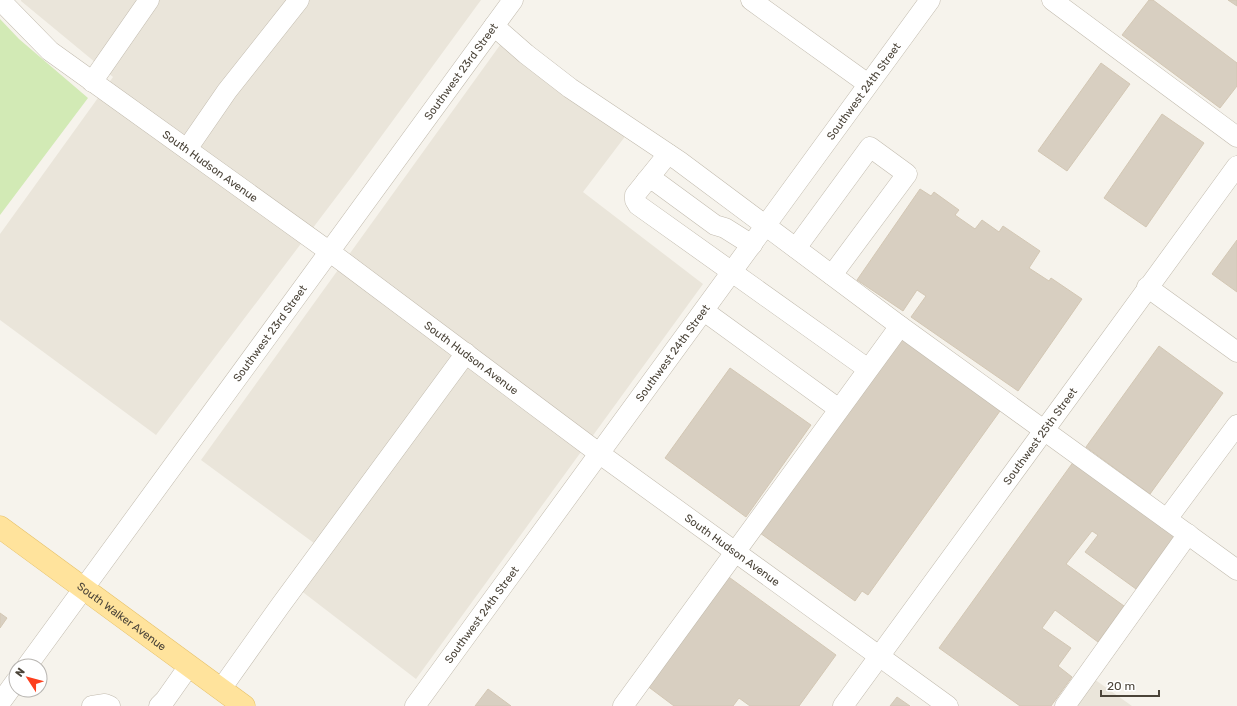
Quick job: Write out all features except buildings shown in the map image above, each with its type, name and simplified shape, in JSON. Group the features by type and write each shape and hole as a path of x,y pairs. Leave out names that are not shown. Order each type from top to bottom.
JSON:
{"main road":[{"name":"South Walker Avenue","path":"0,528 244,706"}],"street":[{"name":"South Hudson Avenue","path":"3,0 5,5 50,51 330,252 600,454 948,706"},
{"path":"92,82 149,0"},
{"path":"187,149 227,91 299,0"},
{"name":"Southwest 23rd Street","path":"33,658 513,0"},
{"path":"751,0 868,84"},
{"name":"Southwest 24th Street","path":"415,706 930,0"},
{"path":"1052,0 1237,137"},
{"path":"494,26 526,54 570,88 668,154 766,225 900,326 1237,570"},
{"path":"796,248 870,147 907,174 832,275"},
{"path":"668,154 635,195 635,200 638,205 868,369"},
{"name":"Southwest 25th Street","path":"843,706 1147,287 1237,166"},
{"path":"646,181 654,181 715,225 725,228 752,245"},
{"path":"1147,287 1237,352"},
{"path":"704,310 839,409"},
{"path":"623,706 900,326"},
{"path":"220,689 466,354"},
{"path":"1167,519 1237,425"},
{"path":"1065,706 1188,534"},
{"path":"159,706 189,666"},
{"path":"0,703 8,692"},
{"path":"92,706 105,704 110,706"}],"shaded area":[{"path":"21,0 481,0 353,175 156,435 0,320 0,234 113,77"},
{"path":"508,34 633,126 583,192 703,284 416,679 291,583 318,546 201,460"},
{"path":"1094,679 1132,706 1075,706"}],"green space":[{"path":"0,19 19,39 88,98 0,215"}]}
